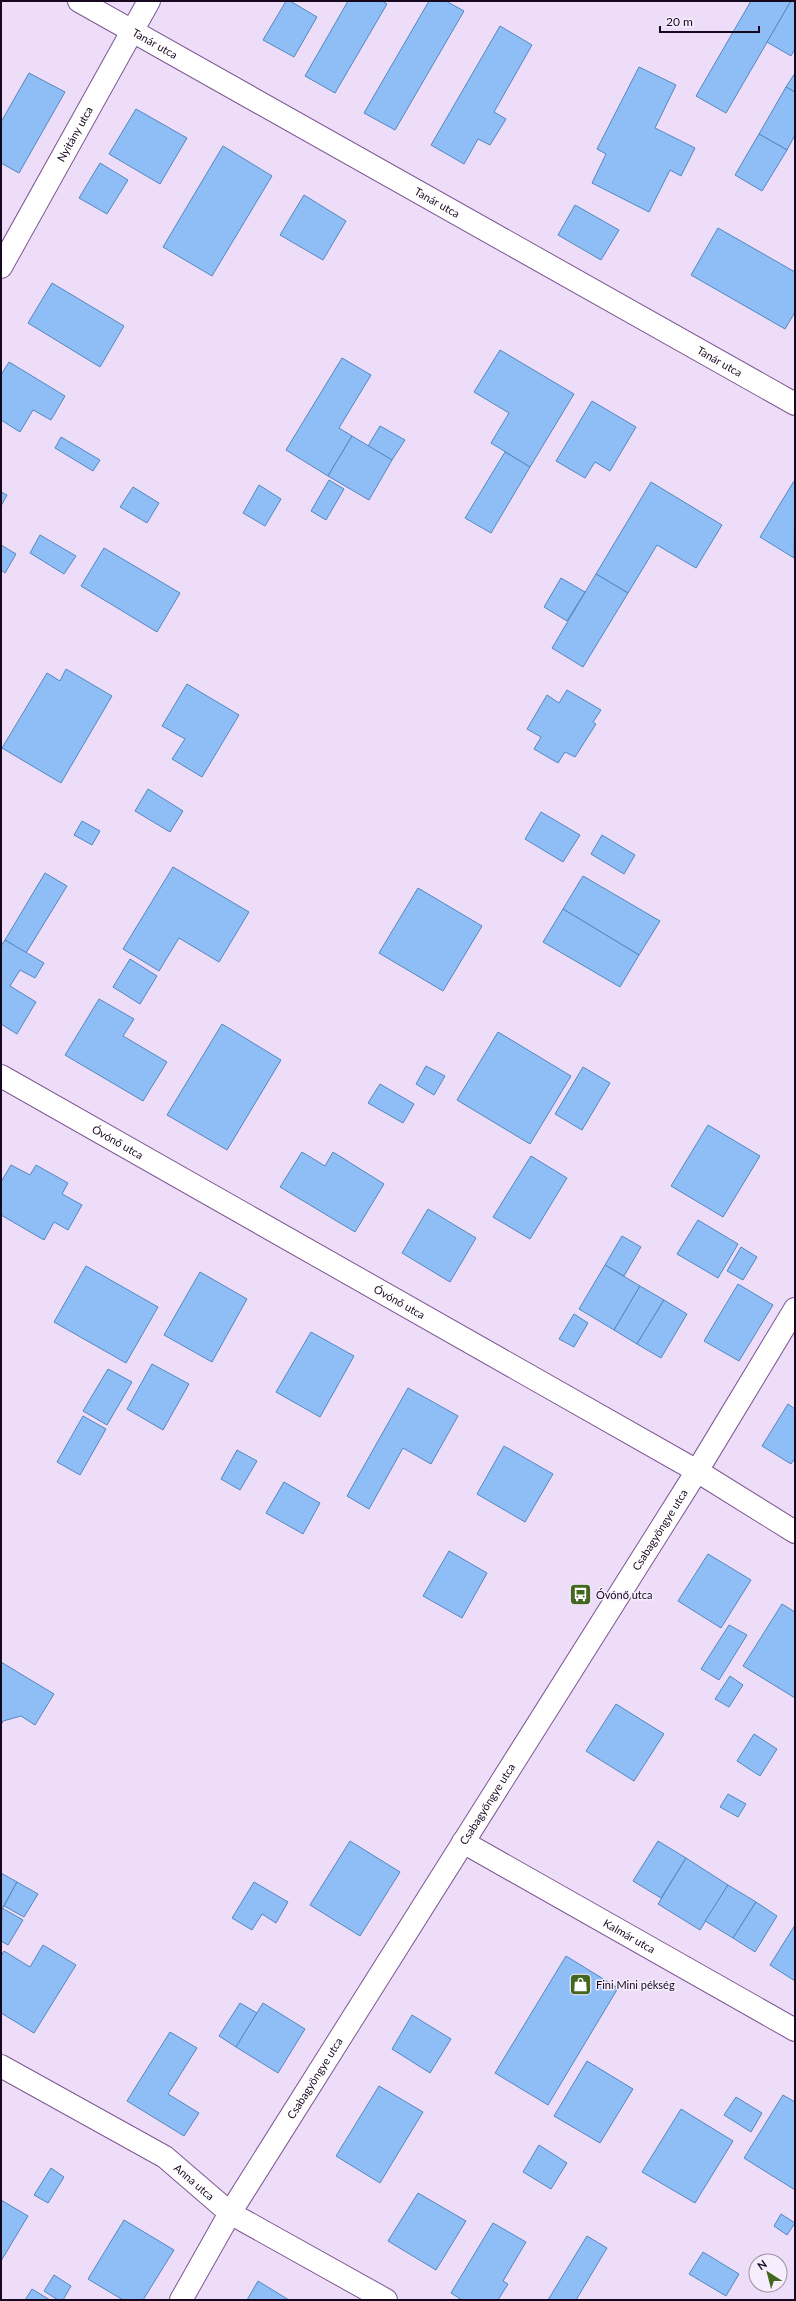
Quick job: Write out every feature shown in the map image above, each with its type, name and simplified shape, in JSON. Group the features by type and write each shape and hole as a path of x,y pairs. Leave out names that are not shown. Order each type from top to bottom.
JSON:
{"street":[{"name":"Tanár utca","path":"79,1 795,404"},
{"name":"Nyitány utca","path":"1,267 149,1"},
{"name":"Óvónő utca","path":"1,1076 696,1471 795,1532"},
{"name":"Csabagyöngye utca","path":"181,2300 230,2213 696,1471 795,1309"},
{"name":"Kalmár utca","path":"463,1842 795,2030"},
{"name":"Anna utca","path":"1,2066 165,2157 230,2213 386,2300"}],"building":[{"path":"286,1 290,1 317,17 294,57 263,40"},
{"path":"348,1 382,1 387,4 335,93 305,76"},
{"path":"429,1 446,1 464,11 395,130 364,113"},
{"path":"751,1 791,1 726,113 696,96"},
{"path":"791,1 795,1 795,49 791,56 767,42"},
{"path":"500,26 532,45 494,112 506,119 490,145 478,139 464,164 431,145"},
{"path":"639,67 676,85 655,128 695,148 681,176 670,170 649,212 592,183 606,154 597,149"},
{"path":"29,73 65,92 19,173 1,163 1,122"},
{"path":"795,73 795,92 786,87"},
{"path":"786,87 795,92 795,135 787,150 759,134"},
{"path":"136,109 187,138 160,184 109,154"},
{"path":"759,134 787,150 762,191 735,175"},
{"path":"223,146 272,176 212,276 163,247"},
{"path":"100,163 128,180 107,214 79,198"},
{"path":"304,195 346,221 323,260 280,235"},
{"path":"575,205 619,230 601,260 558,235"},
{"path":"718,228 795,272 795,312 785,329 691,275"},
{"path":"52,283 124,326 100,367 28,323"},
{"path":"500,350 574,394 530,467 491,443 509,413 474,392"},
{"path":"342,358 371,375 339,428 352,436 328,476 286,450"},
{"path":"9,362 65,396 51,420 33,410 20,432 1,420 1,375"},
{"path":"592,401 636,427 610,471 595,462 585,478 556,461"},
{"path":"380,426 405,440 392,460 368,446"},
{"path":"352,436 392,460 369,500 328,476"},
{"path":"61,437 100,460 93,471 55,448"},
{"path":"505,452 530,467 491,533 465,518"},
{"path":"329,480 344,489 326,520 311,511"},
{"path":"794,481 795,482 794,558 760,537"},
{"path":"651,482 722,525 696,568 657,545 628,593 596,574"},
{"path":"259,485 281,499 265,526 243,513"},
{"path":"133,487 159,503 147,523 120,507"},
{"path":"1,492 7,495 1,506"},
{"path":"40,535 76,556 64,574 30,553"},
{"path":"1,545 16,554 5,573 1,570"},
{"path":"104,548 180,593 157,632 81,586"},
{"path":"596,574 628,593 583,667 552,648"},
{"path":"561,578 585,592 567,621 544,607"},
{"path":"66,669 112,696 61,783 2,748 47,673 60,681"},
{"path":"187,684 239,715 202,777 172,759 185,739 162,726"},
{"path":"567,690 601,710 593,722 596,724 575,757 565,752 558,763 534,749 541,737 527,729 547,695 559,703"},
{"path":"148,789 183,811 170,832 135,811"},
{"path":"541,812 580,835 563,862 525,839"},
{"path":"82,821 100,831 92,845 74,835"},
{"path":"602,835 635,855 624,874 591,854"},
{"path":"173,867 249,912 219,962 179,938 159,971 123,949"},
{"path":"45,873 67,886 26,953 5,940"},
{"path":"583,876 660,921 639,955 563,909"},
{"path":"418,888 482,926 443,991 379,953"},
{"path":"563,909 639,955 620,987 543,942"},
{"path":"5,940 44,963 35,978 20,970 10,986 36,1002 17,1034 1,1024 1,946"},
{"path":"130,959 157,976 140,1004 113,987"},
{"path":"99,999 134,1019 123,1036 167,1062 143,1101 65,1055"},
{"path":"222,1024 281,1060 227,1150 167,1115"},
{"path":"498,1032 571,1076 530,1144 457,1100"},
{"path":"426,1066 445,1076 434,1095 416,1084"},
{"path":"583,1067 610,1083 582,1130 555,1114"},
{"path":"380,1084 414,1104 403,1123 368,1103"},
{"path":"708,1125 760,1156 723,1217 671,1186"},
{"path":"302,1152 325,1166 333,1152 384,1184 355,1232 280,1187"},
{"path":"531,1156 567,1178 530,1239 493,1217"},
{"path":"11,1165 30,1175 36,1165 68,1183 62,1194 82,1205 68,1230 54,1222 44,1240 1,1215 1,1182"},
{"path":"428,1209 476,1238 450,1282 402,1253"},
{"path":"698,1220 738,1244 718,1278 677,1254"},
{"path":"622,1236 641,1247 624,1276 605,1265"},
{"path":"741,1247 757,1257 743,1280 727,1271"},
{"path":"605,1265 640,1286 614,1330 579,1309"},
{"path":"86,1266 158,1307 126,1363 54,1322"},
{"path":"200,1272 247,1299 212,1362 164,1335"},
{"path":"738,1284 773,1305 739,1361 704,1341"},
{"path":"640,1286 664,1300 637,1344 614,1330"},
{"path":"664,1300 687,1314 661,1358 637,1344"},
{"path":"574,1314 588,1323 574,1347 559,1339"},
{"path":"311,1332 354,1356 320,1417 276,1392"},
{"path":"152,1364 189,1384 163,1430 127,1409"},
{"path":"108,1369 132,1382 107,1425 83,1411"},
{"path":"408,1388 458,1416 431,1464 403,1448 369,1509 347,1496"},
{"path":"788,1404 795,1409 795,1458 791,1464 762,1446"},
{"path":"83,1416 106,1429 80,1475 57,1462"},
{"path":"504,1446 553,1474 525,1522 477,1494"},
{"path":"237,1450 257,1461 240,1490 221,1479"},
{"path":"284,1482 320,1503 303,1534 266,1513"},
{"path":"449,1551 487,1573 462,1618 423,1596"},
{"path":"708,1554 751,1580 721,1628 678,1601"},
{"path":"782,1604 795,1612 795,1698 743,1666"},
{"path":"729,1625 747,1635 719,1680 701,1669"},
{"path":"1,1662 54,1694 35,1725 21,1716 3,1721 1,1725"},
{"path":"730,1676 743,1685 729,1707 715,1699"},
{"path":"616,1704 664,1734 634,1781 586,1751"},
{"path":"754,1734 777,1749 760,1776 737,1761"},
{"path":"728,1794 746,1804 738,1817 720,1807"},
{"path":"350,1841 400,1872 360,1936 310,1905"},
{"path":"658,1841 686,1858 661,1898 633,1881"},
{"path":"686,1858 728,1885 700,1930 658,1904"},
{"path":"1,1873 17,1882 1,1911"},
{"path":"17,1882 38,1894 24,1917 4,1906"},
{"path":"254,1882 288,1902 276,1923 262,1914 252,1930 232,1918"},
{"path":"728,1885 756,1902 733,1938 705,1921"},
{"path":"756,1902 777,1916 755,1952 733,1938"},
{"path":"2,1908 23,1920 8,1945 1,1941"},
{"path":"795,1925 795,1981 770,1965"},
{"path":"43,1945 76,1965 34,2033 1,2013 1,1956 4,1951 30,1967"},
{"path":"566,1956 618,1988 548,2105 495,2073"},
{"path":"240,2003 257,2013 236,2047 219,2036"},
{"path":"263,2003 305,2029 278,2073 236,2047"},
{"path":"412,2015 451,2039 430,2073 392,2049"},
{"path":"170,2032 197,2048 168,2094 199,2113 184,2136 127,2101"},
{"path":"587,2061 633,2089 600,2143 554,2116"},
{"path":"379,2086 423,2112 380,2183 336,2156"},
{"path":"783,2095 795,2102 795,2190 744,2158"},
{"path":"736,2097 762,2113 751,2132 724,2115"},
{"path":"681,2109 733,2141 695,2203 642,2172"},
{"path":"539,2145 567,2163 551,2189 523,2172"},
{"path":"51,2168 64,2177 48,2203 34,2195"},
{"path":"418,2193 466,2221 436,2270 388,2241"},
{"path":"1,2200 28,2216 1,2261"},
{"path":"781,2214 795,2223 787,2235 774,2226"},
{"path":"124,2220 174,2250 143,2300 123,2300 88,2279"},
{"path":"493,2223 526,2242 503,2281 508,2284 498,2300 462,2300 451,2293"},
{"path":"587,2236 607,2248 576,2300 548,2300"},
{"path":"703,2252 739,2274 726,2296 689,2274"},
{"path":"54,2275 71,2286 63,2300 58,2300 44,2291"},
{"path":"258,2281 289,2300 247,2300"},
{"path":"32,2289 50,2300 25,2300"}],"place":[{"name":"Óvónő utca","path":"581,1595"},
{"name":"Fini Mini pékség","path":"581,1985"}]}
